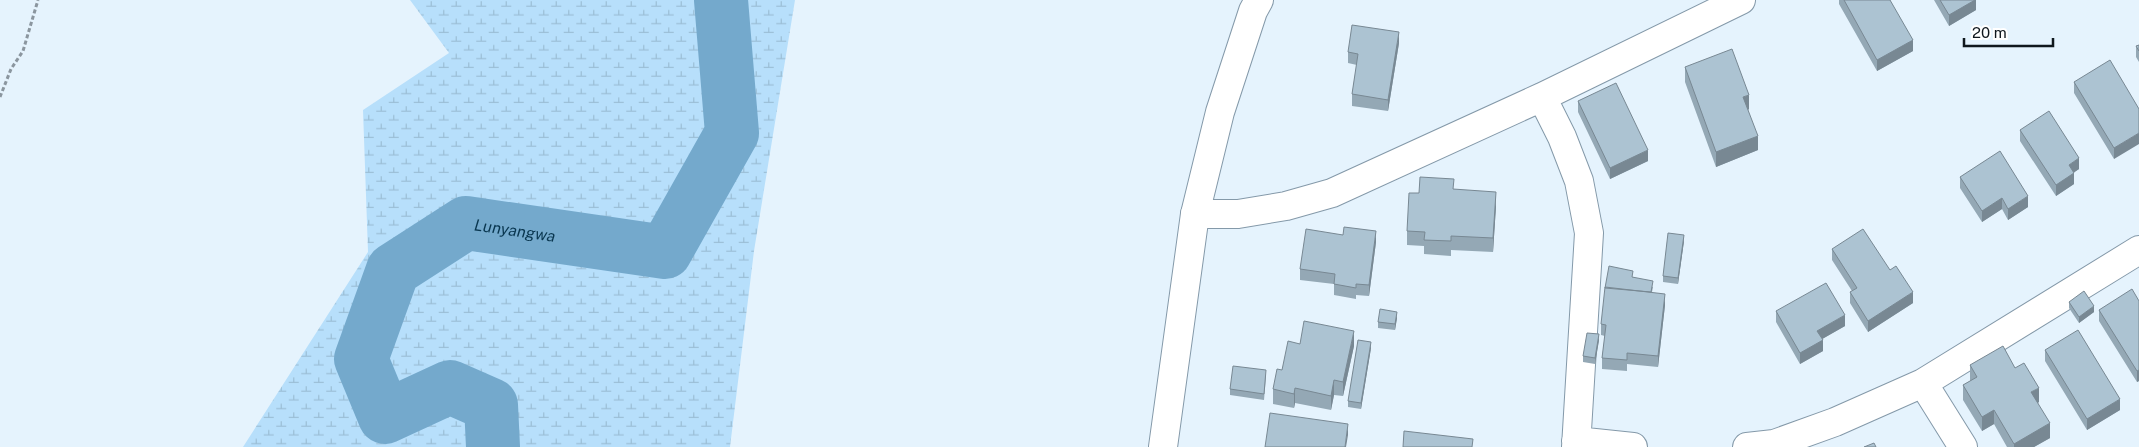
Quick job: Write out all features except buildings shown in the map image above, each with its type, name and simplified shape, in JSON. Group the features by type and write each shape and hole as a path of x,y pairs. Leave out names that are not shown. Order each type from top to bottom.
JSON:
{"street":[{"path":"1163,447 1195,214 1220,112 1259,0"},
{"path":"1195,214 1238,214 1286,206 1332,193 1542,97 1741,0"},
{"path":"1542,97 1562,137 1579,181 1589,233 1576,444 1633,447"},
{"path":"1747,447 1774,444 1827,425 1923,382 2139,250"},
{"path":"1923,382 1963,447"}],"path":[{"path":"0,98 11,69 23,51 38,0"}],"green space":[{"path":"410,0 795,0 754,251 730,447 243,447 368,252 363,110 449,53"}],"waterway":[{"name":"Lunyangwa","path":"493,447 491,405 450,387 385,417 361,359 393,270 466,223 665,252 732,133 721,0"}]}
